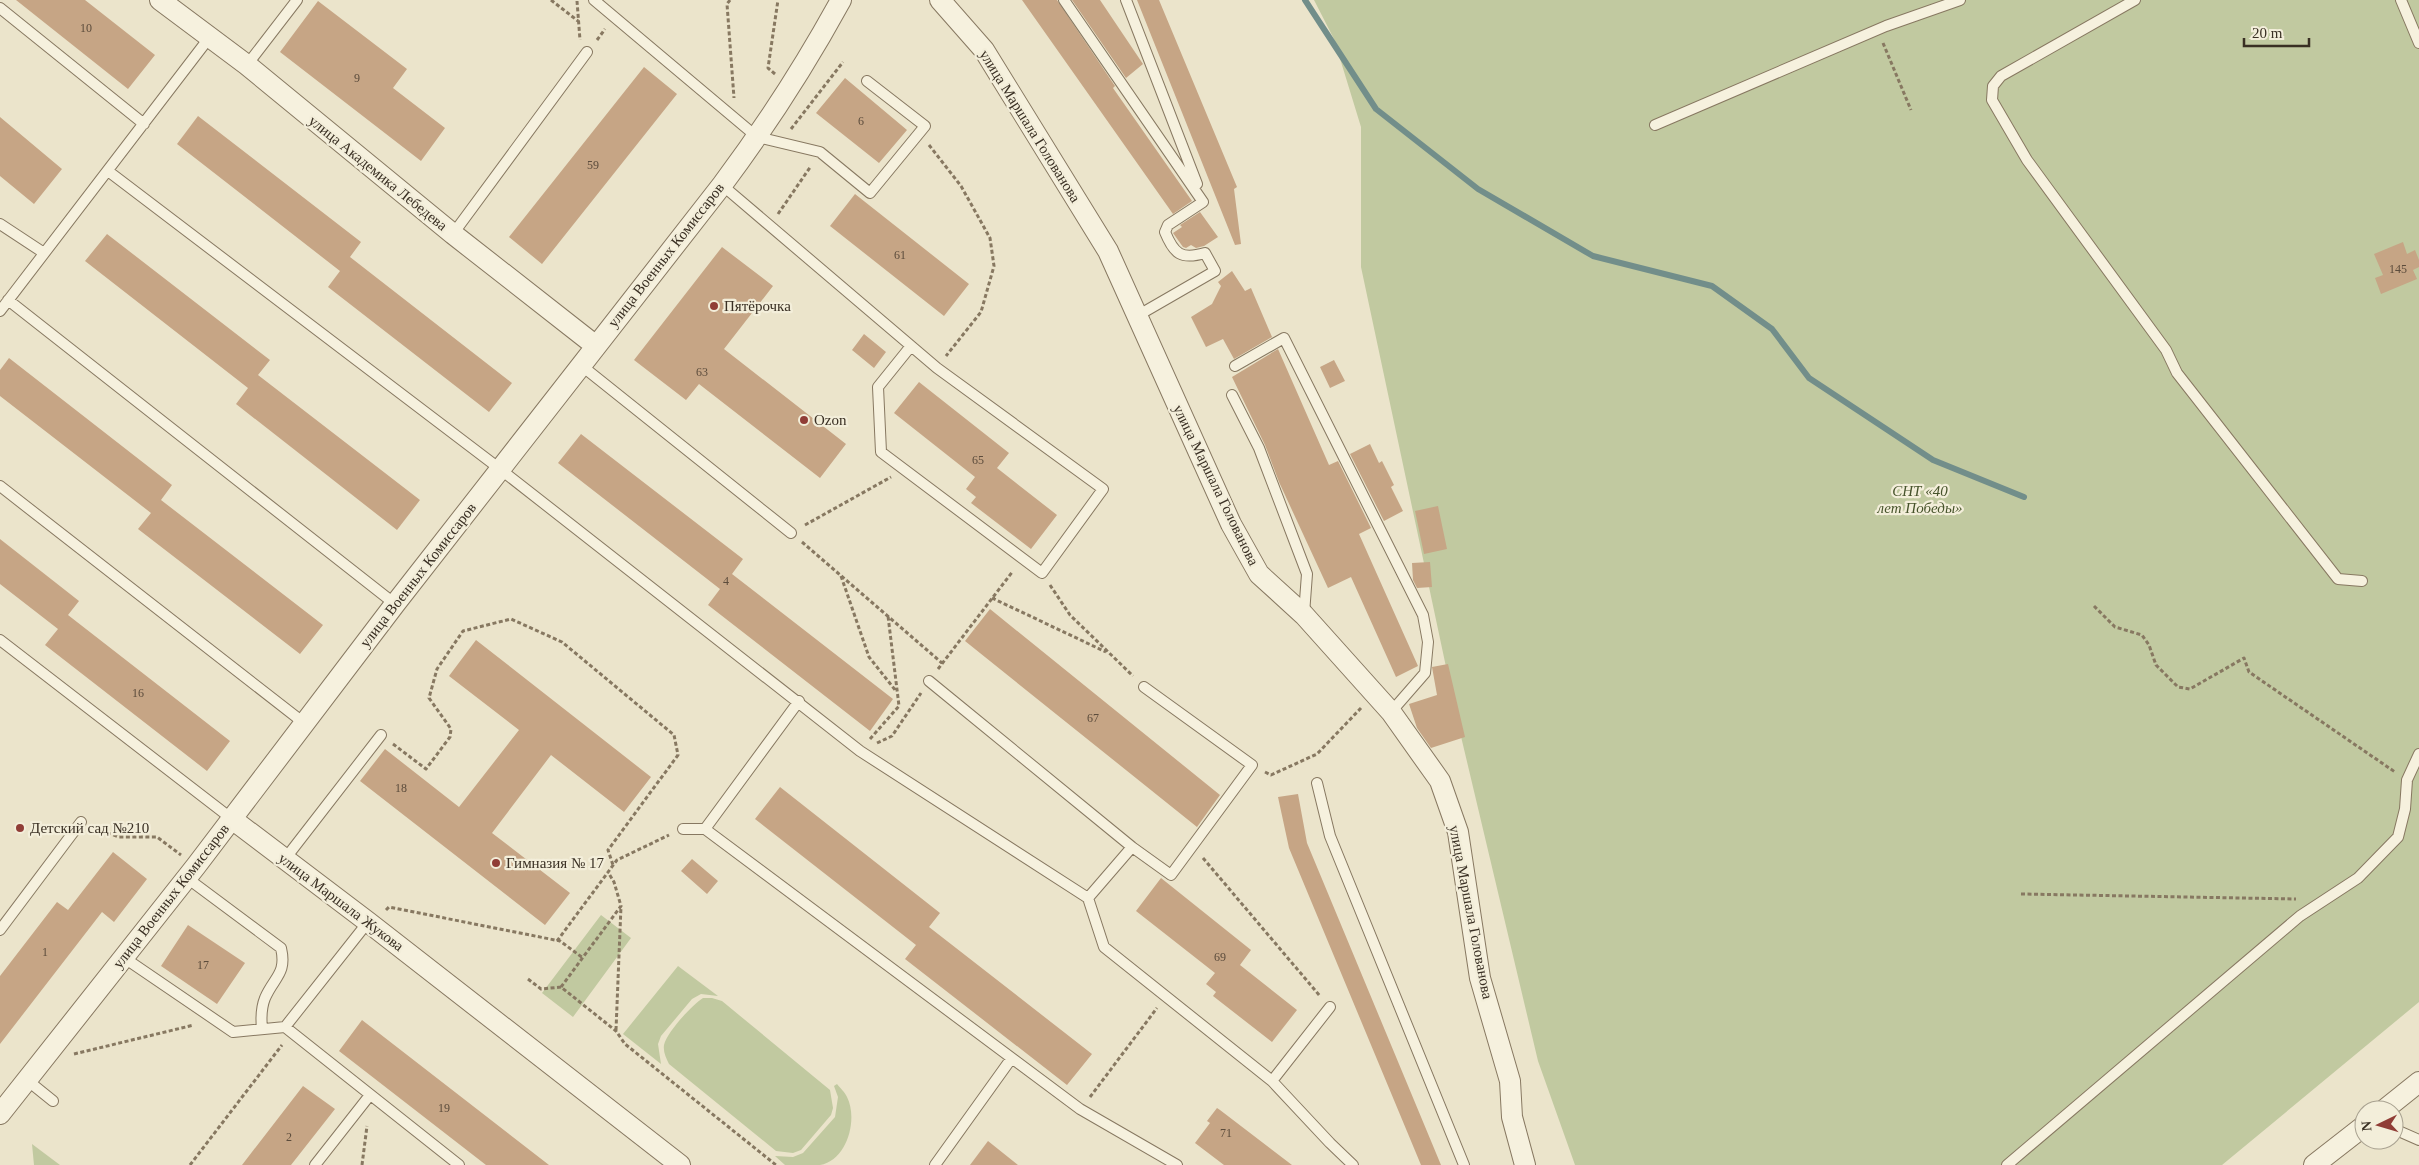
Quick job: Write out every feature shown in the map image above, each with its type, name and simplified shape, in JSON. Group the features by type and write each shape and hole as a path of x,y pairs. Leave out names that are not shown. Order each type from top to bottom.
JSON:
{"street":[{"name":"улица Академика Лебедева","path":"160,0 246,65 453,234 596,346"},
{"name":"улица Военных Комиссаров","path":"0,1114 192,872 395,604 722,184 757,137 825,29 841,0"},
{"name":"улица Маршала Голованова","path":"940,0 984,50 1108,251 1231,524 1259,574 1304,615 1391,712 1440,781 1458,832 1480,978 1510,1082 1512,1117 1525,1165"},
{"name":"улица Маршала Жукова","path":"232,819 371,924 680,1165"},
{"path":"2396,1100 2419,1082"},
{"path":"2314,1165 2354,1134"}],"lane":[{"path":"246,65 297,0"},
{"path":"594,0 757,137 820,152 870,193 925,126 867,80"},
{"path":"1064,0 1203,202"},
{"path":"1126,0 1203,202"},
{"path":"1655,125 1878,30 1960,0"},
{"path":"2135,0 2001,76 1993,86 1992,100 2028,160 2166,350 2177,374 2338,579 2362,581"},
{"path":"2401,0 2419,43"},
{"path":"0,8 144,124"},
{"path":"0,311 209,38"},
{"path":"453,234 584,56"},
{"path":"108,171 500,469 860,751 1088,898 1104,948 1167,995 1272,1081 1330,1144 1353,1165"},
{"path":"722,184 937,368 1103,489 1042,573 881,452 878,387 911,346"},
{"path":"1137,316 1215,271 1205,254 1186,257 1177,253 1165,232 1168,225 1203,202"},
{"path":"0,224 44,253"},
{"path":"8,300 395,604"},
{"path":"1235,366 1284,338 1423,615 1428,642 1425,673 1391,712"},
{"path":"582,366 791,533"},
{"path":"1232,395 1259,448 1307,574 1304,615"},
{"path":"0,486 304,723"},
{"name":"улица Маршала Жукова","path":"0,640 232,819"},
{"path":"929,681 1132,846 1172,875 1252,765 1144,687"},
{"path":"705,829 798,701"},
{"path":"285,859 381,735"},
{"path":"2007,1165 2300,916 2358,878 2398,838 2405,809 2407,780 2419,754"},
{"path":"1317,783 1330,836 1464,1165"},
{"path":"0,930 81,822"},
{"path":"683,829 705,829 1080,1109 1177,1165"},
{"path":"1088,898 1132,846"},
{"path":"192,872 280,948 284,961 281,972 265,998 261,1014 262,1029"},
{"path":"288,1030 371,924"},
{"path":"123,958 233,1032 262,1029 288,1030 459,1165"},
{"path":"1272,1081 1330,1007"},
{"path":"935,1165 1011,1059"},
{"path":"27,1080 52,1101"},
{"path":"315,1165 370,1095"},
{"path":"2404,1133 2419,1140"}],"path":[{"path":"551,0 579,21"},
{"path":"577,0 584,56"},
{"path":"730,0 728,4 735,119"},
{"path":"778,0 768,68 789,86"},
{"path":"584,56 614,16"},
{"path":"1878,30 1911,110"},
{"path":"780,143 843,62"},
{"path":"920,133 961,186 990,238 994,266 981,312 937,368"},
{"path":"770,225 820,152"},
{"path":"904,470 791,533 942,664"},
{"path":"860,751 892,736 929,681 1022,558"},
{"path":"1042,573 1070,615 1144,687"},
{"path":"841,575 869,657 897,692"},
{"path":"992,598 1109,653"},
{"path":"2094,606 2115,628 2142,635 2149,645 2156,665 2178,687 2190,689 2244,658 2249,672 2407,780"},
{"path":"860,751 899,706 888,616"},
{"path":"381,735 426,769 430,765 450,737 451,728 429,698 437,669 463,631 511,619 562,642 674,735 678,755 608,850 613,865"},
{"path":"1252,765 1272,775 1317,754 1374,694"},
{"path":"81,822 119,837 157,836 192,872"},
{"path":"556,941 617,860 683,829"},
{"path":"1192,846 1330,1007"},
{"path":"608,872 614,882 621,906 616,1031"},
{"path":"2021,894 2296,899 2310,902 2313,908"},
{"path":"561,987 621,906"},
{"path":"371,924 389,907 556,941 583,958"},
{"path":"528,979 541,989 561,987 616,1031 625,1044 776,1165"},
{"path":"1080,1109 1167,995"},
{"path":"42,1061 217,1020"},
{"path":"190,1165 288,1030"},
{"path":"362,1165 370,1095"}],"green space":[{"name":"СНТ «40 лет Победы»","path":"1314,0 2419,0 2419,1002 2222,1165 1575,1165 1538,1061 1459,728 1361,267 1361,127 1334,39"},
{"path":"601,915 631,938 573,1017 542,993"},
{"path":"678,966 718,996 701,994 692,999 661,1036 658,1044 661,1064 623,1034"},
{"path":"703,998 722,1001 830,1090 833,1108 831,1115 801,1150 793,1153 776,1151 669,1064 664,1050 666,1040 680,1019"},
{"path":"837,1084 847,1097 850,1106 851,1126 844,1147 830,1162 820,1165 785,1165 775,1156 793,1157 803,1153 835,1117 838,1097 834,1086"},
{"path":"32,1144 60,1165 34,1165"}],"building":[{"path":"16,0 85,0 155,55 128,89"},
{"path":"1022,0 1057,0 1115,86 1113,88 1192,201 1173,214"},
{"path":"1072,0 1100,0 1143,64 1126,78"},
{"path":"1137,0 1159,0 1237,187 1234,189 1241,244 1235,245"},
{"path":"318,1 407,69 393,88 445,128 421,161 280,52"},
{"path":"644,67 677,94 542,264 509,237"},
{"path":"845,78 907,130 879,163 816,113"},
{"path":"198,116 361,242 350,257 512,383 489,412 328,287 340,271 177,144"},
{"path":"0,117 62,169 34,204 0,176"},
{"path":"855,194 969,284 944,316 830,226"},
{"path":"1200,212 1218,237 1204,246 1196,248 1191,245 1186,248 1183,247 1173,233 1182,227 1180,225"},
{"path":"107,234 270,360 258,375 420,500 397,530 236,404 248,388 85,261"},
{"path":"2403,242 2407,254 2415,250 2419,260 2419,267 2413,270 2417,279 2381,294 2375,278 2383,275 2374,254"},
{"path":"722,247 773,286 724,349 846,444 820,478 699,384 686,400 634,360"},
{"path":"1232,271 1245,291 1251,288 1272,337 1234,359 1223,339 1206,347 1191,317 1212,304 1221,286 1218,282"},
{"path":"864,334 886,352 874,368 852,350"},
{"path":"1278,349 1329,465 1338,461 1371,528 1359,534 1418,666 1396,677 1351,577 1328,588 1279,482 1265,445 1232,377"},
{"path":"9,358 172,485 161,500 323,625 300,654 138,529 151,513 0,396 0,370"},
{"path":"1334,360 1345,381 1330,388 1320,367"},
{"path":"919,382 1009,453 997,468 1057,515 1031,549 971,503 976,497 966,489 975,477 894,413"},
{"path":"581,434 743,559 732,574 893,699 870,731 708,605 720,589 558,463"},
{"path":"1370,444 1379,463 1382,461 1394,485 1391,487 1403,511 1384,521 1350,454"},
{"path":"1438,506 1447,549 1424,554 1415,511"},
{"path":"0,539 79,601 68,615 230,741 207,771 45,645 58,629 0,584"},
{"path":"1430,562 1432,587 1417,588 1413,580 1412,563"},
{"path":"990,609 1220,795 1197,827 965,641"},
{"path":"476,640 651,777 624,812 551,755 492,833 570,893 545,925 360,781 385,749 459,807 519,730 449,676"},
{"path":"1448,664 1465,737 1431,748 1417,728 1409,704 1437,695 1432,667"},
{"path":"780,787 940,913 929,927 1092,1054 1067,1085 905,959 916,945 755,819"},
{"path":"1298,794 1307,843 1441,1165 1421,1165 1289,848 1278,797"},
{"path":"113,852 147,879 114,922 102,912 0,1044 0,976 57,902 68,910"},
{"path":"692,859 718,881 707,894 681,871"},
{"path":"1161,878 1251,950 1240,965 1297,1010 1272,1042 1213,996 1216,992 1206,984 1215,973 1136,911"},
{"path":"188,925 245,963 217,1004 161,966"},
{"path":"362,1020 549,1165 486,1165 339,1051"},
{"path":"303,1086 335,1109 291,1165 242,1165"},
{"path":"1217,1108 1292,1165 1224,1165 1195,1143 1210,1123 1207,1121"},
{"path":"988,1141 1018,1165 970,1165"}],"waterway":[{"path":"1305,0 1376,109 1478,189 1593,256 1712,286 1772,329 1809,378 1933,460 2024,497"}],"place":[{"name":"Пятёрочка","path":"714,306"},
{"name":"Ozon","path":"804,420"},
{"name":"Детский сад №210","path":"20,828"},
{"name":"Гимназия № 17","path":"496,863"}]}
